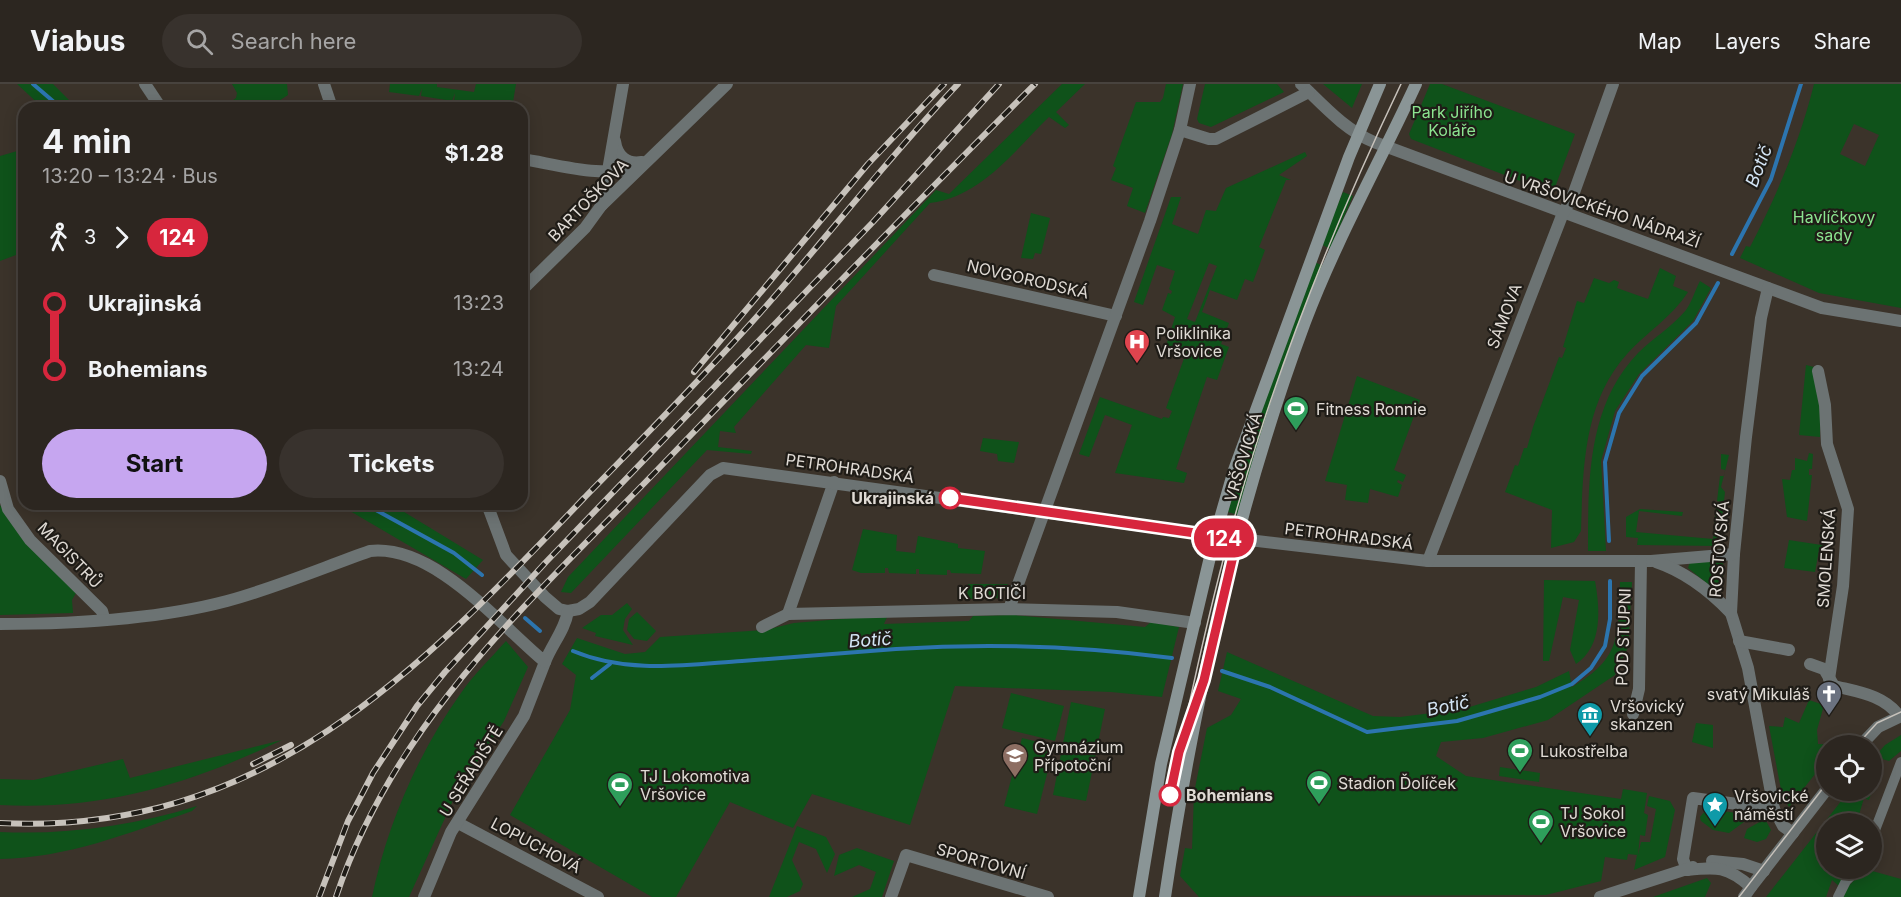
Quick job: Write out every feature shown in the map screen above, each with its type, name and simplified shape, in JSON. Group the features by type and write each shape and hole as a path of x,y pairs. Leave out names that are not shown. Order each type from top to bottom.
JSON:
{"main road":[{"name":"VRŠOVICKÁ","path":"1139,897 1161,764 1215,537 1234,470 1314,251 1380,84"},
{"name":"VRŠOVICKÁ","path":"1165,897 1204,680 1255,470 1286,375 1331,259 1416,84"},
{"path":"1314,251 1331,259"}],"street":[{"path":"145,84 157,102"},
{"path":"324,84 330,102"},
{"path":"602,206 610,172 623,84"},
{"name":"BARTOŠKOVA","path":"528,284 589,224 602,206 727,84"},
{"path":"1009,609 1116,316 1180,130 1190,84"},
{"name":"SÁMOVA","path":"1428,561 1563,213 1572,198 1613,84"},
{"name":"U VRŠOVICKÉHO NÁDRAŽÍ","path":"1180,130 1216,139 1305,88 1358,136 1386,147 1822,308 1901,321"},
{"path":"615,138 617,149 628,161 637,163 651,158"},
{"name":"BARTOŠKOVA","path":"610,172 633,169 651,158"},
{"path":"528,160 610,172"},
{"name":"NOVGORODSKÁ","path":"934,274 1116,316"},
{"name":"ROSTOVSKÁ","path":"1765,286 1734,554 1731,613 1748,668 1774,809"},
{"name":"SMOLENSKÁ","path":"1818,371 1826,405 1827,444 1848,509 1843,586 1829,679"},
{"name":"PETROHRADSKÁ","path":"568,611 579,609 590,602 710,475 718,470 730,468 1046,511 1215,537 1428,561 1640,561 1734,554"},
{"name":"MAGISTRŮ","path":"0,481 8,509 30,540 102,611 104,618"},
{"path":"788,614 834,482"},
{"path":"489,510 508,558 555,606 568,611"},
{"path":"0,624 104,618 210,605 257,592 370,551 397,551 435,568 545,662"},
{"name":"PETROHRADSKÁ","path":"1640,561 1681,572 1697,582 1731,613"},
{"name":"POD STUPNI","path":"1633,714 1639,689 1640,561"},
{"name":"K BOTIČI","path":"762,627 788,614 1009,609 1117,612 1195,623"},
{"name":"U SEŘADIŠTĚ","path":"424,897 458,823 524,716 551,646 565,626 568,611"},
{"path":"1738,641 1789,650"},
{"path":"1810,664 1824,669 1834,686 1880,698 1891,705 1900,716 1878,727 1870,735"},
{"path":"1882,813 1901,762"},
{"path":"1687,870 1683,859 1693,798 1774,809 1783,826 1793,833"},
{"path":"1687,870 1716,867 1735,875 1748,892 1818,801"},
{"name":"LOPUCHOVÁ","path":"458,823 598,897"},
{"name":"SPORTOVNÍ","path":"891,897 906,855 1048,897"},
{"path":"1600,897 1687,870 1706,861 1719,860 1764,871"},
{"path":"1838,897 1850,879"}],"green space":[{"path":"17,84 53,84 71,102 36,102"},
{"path":"232,84 287,84 288,95 277,102 230,102 236,98 237,93"},
{"path":"390,84 437,84 437,87 474,92 476,84 516,84 513,102 454,101 455,93 452,101 421,96 422,88 419,96 389,92"},
{"path":"1062,84 1085,84 1056,112 1069,125 1065,128 1049,117 1009,158 981,182 949,199 930,203 836,306 829,348 806,345 734,427 736,433 720,431 718,447 752,451 751,454 707,450 571,593 561,592 568,577 936,190 949,194"},
{"path":"1166,84 1183,84 1172,134 1145,213 1127,206 1133,188 1111,180 1116,168 1113,166 1136,102 1160,102"},
{"path":"1205,84 1277,84 1284,92 1211,127 1199,123 1197,119"},
{"path":"1323,84 1362,84 1352,108"},
{"name":"Park Jiřího Koláře","path":"1430,84 1442,84 1575,134 1554,190 1549,192 1411,139 1409,134"},
{"name":"Havlíčkovy sady","path":"1814,84 1901,84 1901,308 1819,293 1740,258 1746,246 1750,247 1778,188 1795,147","holes":["1854,124 1879,135 1865,166 1840,154"]},
{"path":"18,151 18,254 0,261 0,156"},
{"path":"1305,152 1307,156 1279,175 1291,180 1286,180 1259,247 1265,250 1253,282 1245,279 1237,300 1210,290 1202,312 1229,323 1221,344 1229,347 1217,380 1207,377 1176,469 1187,473 1184,483 1115,473 1132,425 1105,415 1089,457 1079,454 1100,397 1162,419 1163,417 1169,418 1172,411 1166,408 1186,353 1166,346 1175,317 1162,310 1168,293 1171,294 1172,291 1169,289 1175,271 1157,265 1143,305 1134,302 1171,197 1181,197 1172,224 1198,234 1206,210 1216,211 1226,188","holes":["1209,263 1217,266 1195,322 1187,319"]},
{"path":"1343,192 1353,196 1330,249 1321,244"},
{"path":"1031,213 1050,218 1041,254 1035,253 1033,259 1021,258"},
{"path":"1314,262 1324,266 1238,515 1228,512 1250,438"},
{"path":"1660,268 1676,276 1673,286 1688,292 1675,309 1627,354 1612,373 1594,415 1588,438 1581,531 1574,542 1551,548 1552,510 1505,492 1515,465 1518,466 1524,448 1527,448 1559,357 1562,358 1566,348 1563,347 1577,301 1584,303 1594,278 1609,283 1614,280 1619,282 1617,288 1648,299"},
{"path":"1700,281 1711,288 1693,321 1639,374 1615,411 1601,461 1606,551 1588,551 1590,472 1600,421 1609,397 1621,374 1638,353 1686,310"},
{"path":"1806,365 1814,367 1821,402 1820,437 1799,435"},
{"path":"1357,376 1420,400 1394,470 1406,475 1403,482 1398,480 1397,482 1402,485 1398,497 1370,489 1368,503 1345,500 1347,485 1325,481"},
{"path":"983,438 1019,442 1014,463 998,461 997,454 980,451"},
{"path":"1809,453 1813,454 1812,469 1809,469 1809,475 1812,475 1807,521 1787,517 1782,479 1790,480 1792,470 1795,470 1795,458 1807,461"},
{"path":"1721,454 1729,455 1725,470 1721,469"},
{"path":"1720,476 1724,476 1721,487 1725,492 1719,546 1637,545 1638,538 1626,537 1626,517 1640,509 1683,512 1682,516 1639,511 1636,532 1713,539 1716,508 1720,507 1721,502 1717,501"},
{"path":"0,505 18,533 76,593 72,600 73,613 0,615"},
{"path":"348,510 401,510 483,560 466,579"},
{"path":"863,529 897,535 896,551 915,553 918,536 958,544 958,548 985,551 981,574 951,573 947,570 947,575 919,574 919,569 916,569 916,574 889,573 888,568 885,568 885,573 861,573 852,570"},
{"path":"1789,540 1828,546 1832,551 1819,550 1815,572 1784,568"},
{"path":"1690,562 1722,562 1724,566 1722,588 1715,590 1688,568"},
{"path":"1544,580 1595,581 1598,626 1591,647 1576,664 1570,650 1579,600 1563,597 1549,661 1543,661"},
{"path":"1620,582 1632,582 1628,647 1615,675 1548,720 1483,738 1441,742 1436,756 1466,776 1621,799 1623,789 1647,793 1644,813 1648,815 1645,836 1640,835 1638,855 1641,842 1650,842 1656,809 1647,806 1649,796 1670,801 1675,810 1665,857 1634,870 1637,855 1628,854 1627,860 1605,857 1601,881 1546,895 1199,897 1180,876 1185,848 1192,849 1194,793 1207,728 1231,715 1241,699 1218,691 1227,652 1373,716 1400,717 1463,709 1536,687 1569,671 1572,687 1588,676 1609,655 1614,644 1619,617"},
{"path":"968,584 1008,584 999,598 967,599"},
{"path":"627,603 632,609 625,619 623,630 633,645 595,636 596,633 582,628 601,615 612,615"},
{"path":"637,612 656,631 647,641 634,639 627,630 629,619"},
{"path":"888,615 884,624 969,621 973,616 1014,615 1145,627 1151,622 1179,627 1162,697 1111,692 955,686 910,825 812,794 793,828 730,802 676,897 652,897 510,815 570,710 576,675 562,664 577,638 625,654 645,652 660,637 765,630 794,623"},
{"path":"506,641 528,667 504,721 455,796 409,897 372,897 395,817 431,740 461,693"},
{"path":"1011,693 1064,706 1055,741 1002,728"},
{"path":"1809,700 1824,705 1816,735 1816,773 1789,807 1782,795 1769,726 1783,727 1785,717 1799,723"},
{"path":"1071,702 1105,709 1086,801 1053,795"},
{"path":"1696,723 1713,725 1713,748 1692,742"},
{"path":"1901,735 1901,751 1889,761 1882,759 1882,748"},
{"path":"1022,738 1054,746 1037,814 1004,806"},
{"path":"282,740 215,769 146,791 74,803 37,806 0,805 0,779 34,780 123,759 130,778"},
{"name":"Lukostřelba","path":"1500,767 1540,773 1539,782 1499,776"},
{"path":"1841,801 1863,801 1860,813 1832,813"},
{"path":"197,806 192,811 98,843 25,858 0,859 0,832 50,832 100,828 149,819"},
{"path":"1716,810 1743,814 1744,822 1729,833 1713,830 1701,821 1700,817 1705,811"},
{"path":"1765,819 1771,830 1766,839 1757,842 1744,838 1747,829"},
{"path":"797,826 826,837 835,854 827,873 816,849 799,842 792,860 803,884 800,891 787,897 769,897"},
{"path":"1816,833 1816,879 1845,879 1839,886 1832,880 1826,897 1766,897"},
{"path":"857,848 894,861 882,897 852,897 870,889 876,872 859,865 834,876 839,855"},
{"path":"1882,874 1901,879 1901,897 1842,897 1856,879 1882,879"},
{"path":"1707,878 1711,883 1705,897 1653,897"}],"waterway":[{"name":"Botič","path":"33,84 54,102"},
{"name":"Botič","path":"1732,254 1771,179 1801,84"},
{"name":"Botič","path":"1609,541 1605,462 1619,413 1642,376 1696,323 1718,283"},
{"name":"Botič","path":"376,510 454,553 482,575"},
{"name":"Botič","path":"1222,671 1270,687 1367,732 1457,721 1540,697 1572,684 1591,668 1605,646 1610,619 1610,581"},
{"name":"Botič","path":"525,618 540,631"},
{"name":"Botič","path":"573,651 614,663 656,666 965,646 1069,648 1172,658"},
{"path":"592,678 610,664"}],"tram line":[{"path":"1179,752 1224,555 1273,393 1324,259 1401,84"},
{"path":"1866,735 1877,723 1901,712"},
{"path":"1739,897 1816,797"}],"railway":[{"path":"694,372 868,164 944,84"},
{"path":"0,823 94,820 179,802 257,771 330,730 397,679 462,622 525,560 691,388 778,292 905,142 958,84"},
{"path":"319,897 348,821 373,773 417,706 445,672 546,562 873,222 999,84"},
{"path":"336,897 362,832 394,772 432,716 474,663 566,562 1035,84"},
{"path":"253,764 291,745"}],"bus line":[{"name":"124","path":"950,498 1237,539 1204,680 1179,752 1170,795"}],"place":[{"name":"Poliklinika Vršovice","path":"1137,365"},
{"name":"Fitness Ronnie","path":"1296,432"},
{"name":"Ukrajinská","path":"950,498"},
{"name":"svatý Mikuláš","path":"1829,717"},
{"name":"Vršovický skanzen","path":"1590,738"},
{"name":"Lukostřelba","path":"1520,774"},
{"name":"Gymnázium Přípotoční","path":"1015,779"},
{"name":"Bohemians","path":"1170,795"},
{"name":"Stadion Ďolíček","path":"1319,806"},
{"name":"TJ Lokomotiva Vršovice","path":"620,808"},
{"name":"Vršovické náměstí","path":"1715,828"},
{"name":"TJ Sokol Vršovice","path":"1541,845"}]}
